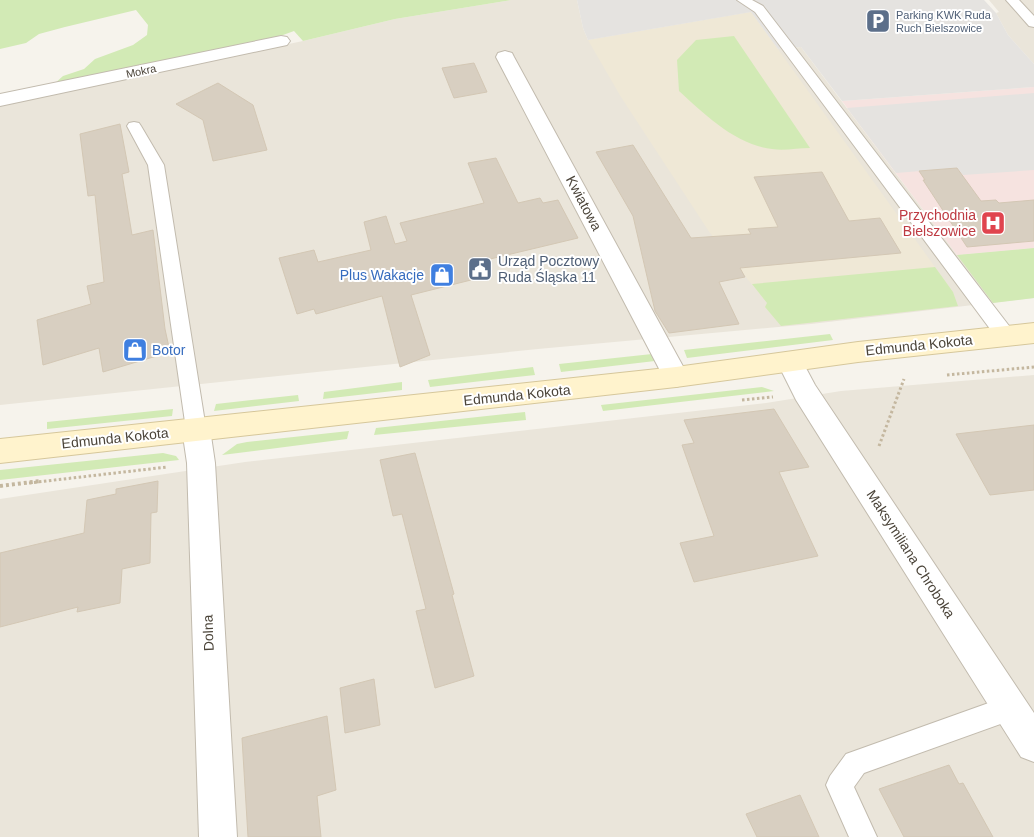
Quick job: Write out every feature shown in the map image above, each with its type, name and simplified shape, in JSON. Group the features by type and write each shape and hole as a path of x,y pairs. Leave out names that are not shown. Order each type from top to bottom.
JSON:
{"street":[{"name":"Mokra","path":"0,100 281,41"},
{"name":"Kwiatowa","path":"505,57 676,377"},
{"name":"Edmunda Kokota","path":"0,451 676,377 1034,333"},
{"name":"Maksymiliana Chroboka","path":"790,362 805,392 1034,744"},
{"name":"Dolna","path":"196,429 201,463 218,837"}],"lane":[{"path":"743,0 759,9 1006,336"},
{"path":"1012,0 1034,23"},
{"path":"134,126 156,165 196,429"},
{"path":"863,837 839,785 855,763 1011,708"}],"path":[{"path":"877,450 904,379"}],"shaded area":[{"path":"511,0 577,0 583,28 588,40 751,12 778,49 801,47 957,255 1034,248 1034,298 811,324 538,349 0,405 0,105 303,41 395,19"},
{"path":"577,0 984,0 996,13 1008,35 1034,64 1034,87 842,101 801,47 778,49 751,12 588,40 583,28"},
{"path":"989,0 1034,0 1034,64 1008,35 996,13 999,12"},
{"path":"751,12 953,292 958,306 781,326 765,307 767,303 710,233 621,97 588,40"},
{"path":"1034,87 1034,248 957,255 842,101"},
{"path":"1034,93 1034,170 963,175 957,168 896,173 847,108"},
{"path":"1034,375 1034,837 0,837 0,499 245,462 766,403 841,391"}],"green space":[{"path":"0,0 511,0 395,19 303,41 294,31 53,85 63,76 84,69 95,59 133,45 147,35 148,25 136,10 39,34 26,43 0,49"},
{"path":"734,36 810,148 777,150 746,141 721,127 679,91 677,60 696,40"},
{"path":"1034,248 1034,298 993,303 957,255"},
{"path":"935,267 953,292 958,306 781,326 765,307 767,303 752,284"},
{"path":"830,334 833,340 687,358 684,350"},
{"path":"652,354 655,361 561,372 559,364"},
{"path":"533,367 535,375 430,387 428,380"},
{"path":"402,382 402,390 323,399 324,392"},
{"path":"762,387 774,391 603,411 601,405"},
{"path":"298,395 299,401 214,411 216,404"},
{"path":"173,409 172,416 47,429 47,422"},
{"path":"525,412 526,420 374,435 376,428"},
{"path":"349,431 347,439 222,455 237,444 247,442"},
{"path":"163,453 176,456 179,460 0,480 0,470"}],"building":[{"path":"474,63 487,92 454,98 442,68"},
{"path":"218,83 253,105 267,150 213,161 203,120 176,104"},
{"path":"120,124 129,172 122,174 132,235 153,230 165,329 170,352 103,372 99,348 43,365 37,320 91,304 87,286 104,282 95,195 88,196 80,134"},
{"path":"633,145 691,238 751,234 748,229 778,227 754,177 822,172 849,221 880,218 901,253 740,268 745,277 719,282 739,324 669,333 655,311 633,216 596,152"},
{"path":"496,158 518,203 540,198 543,203 558,200 578,238 486,260 491,271 473,275 475,279 411,295 430,355 400,367 382,296 316,314 314,309 297,314 279,258 314,250 318,262 371,250 364,222 386,216 395,244 407,241 400,223 484,203 468,163"},
{"name":"Przychodnia Bielszowice","path":"957,168 981,201 996,200 999,203 1034,200 1034,241 967,247 919,171"},
{"path":"774,409 809,467 779,472 818,556 694,582 680,543 714,536 682,445 694,443 684,420"},
{"path":"1034,425 1034,490 990,495 956,434"},
{"path":"415,453 454,594 452,595 474,676 435,688 416,611 426,609 402,514 393,516 380,460"},
{"path":"158,481 157,512 151,513 150,563 122,569 120,603 77,612 78,607 0,627 0,553 84,533 87,500 116,494 116,489"},
{"path":"374,679 380,725 345,733 340,688"},
{"path":"327,716 336,790 317,796 321,837 248,837 242,738"},
{"path":"949,765 959,784 963,783 993,837 904,837 879,789"},
{"path":"800,795 819,837 757,837 746,814"}],"place":[{"name":"Parking KWK Ruda Ruch Bielszowice","path":"878,21"},
{"name":"Przychodnia Bielszowice","path":"993,223"},
{"name":"Urząd Pocztowy Ruda Śląska 11","path":"480,269"},
{"name":"Plus Wakacje","path":"442,275"},
{"name":"Botor","path":"135,350"}]}
